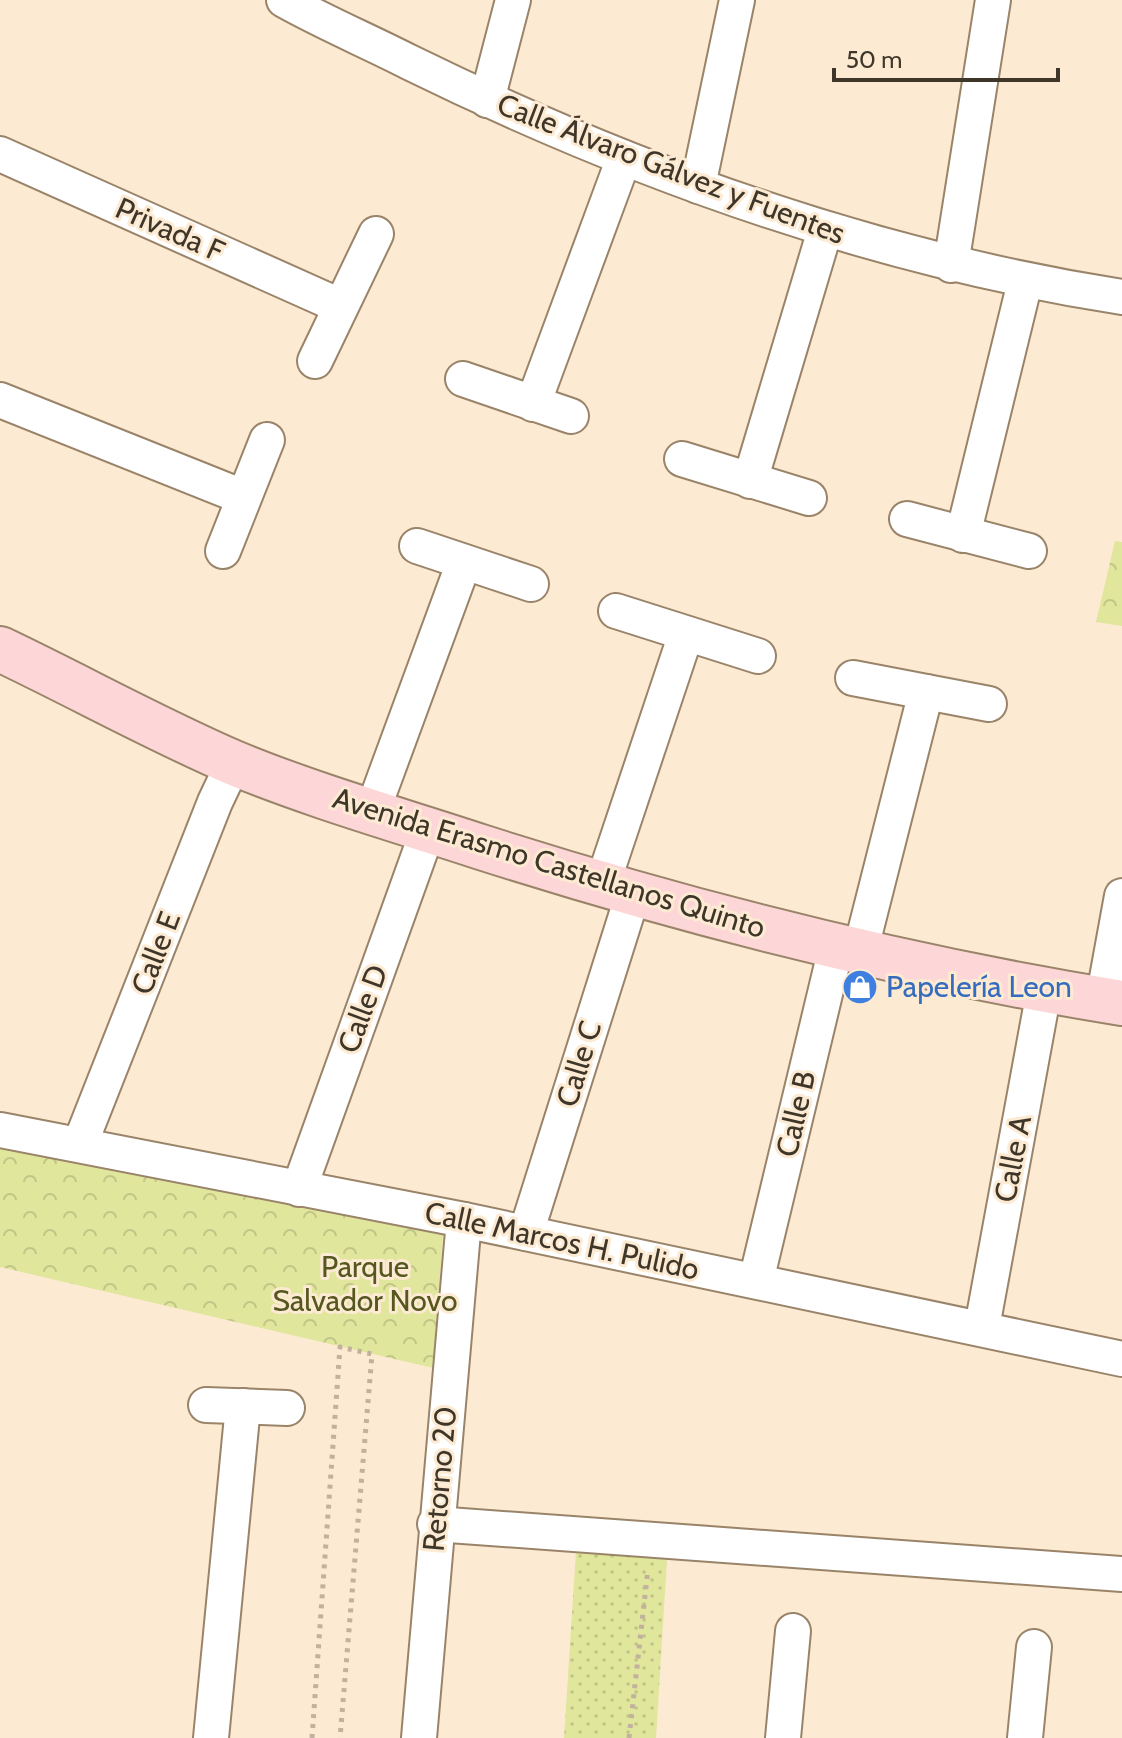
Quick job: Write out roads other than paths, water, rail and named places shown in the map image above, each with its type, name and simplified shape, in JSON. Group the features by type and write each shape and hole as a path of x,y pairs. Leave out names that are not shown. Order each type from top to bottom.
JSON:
{"street":[{"path":"487,100 501,58 513,0"},
{"path":"698,186 737,0"},
{"path":"951,265 993,0"},
{"name":"Calle Álvaro Gálvez y Fuentes","path":"288,1 487,100 698,186 825,230 951,265 1025,282 1122,297"},
{"name":"Privada F","path":"0,154 340,306"},
{"path":"533,404 624,158"},
{"path":"750,481 825,230"},
{"path":"315,361 376,234"},
{"path":"963,535 1025,282"},
{"path":"463,379 571,416"},
{"path":"0,400 243,497"},
{"path":"223,551 267,440"},
{"path":"682,459 809,498"},
{"path":"907,519 1029,551"},
{"path":"417,546 531,584"},
{"path":"372,812 464,562"},
{"path":"616,611 758,656"},
{"name":"Calle C","path":"526,1233 686,634"},
{"name":"Avenida Erasmo Castellanos Quinto","path":"0,649 234,762 372,812 617,890 848,950 1044,991 1112,1001"},
{"path":"853,678 989,704"},
{"name":"Calle B","path":"756,1281 848,950 926,692"},
{"name":"Calle E","path":"80,1144 215,802 234,762"},
{"name":"Calle D","path":"299,1189 428,830"},
{"path":"1112,1001 1122,896"},
{"name":"Calle A","path":"982,1327 1044,991"},
{"name":"Calle Marcos H. Pulido","path":"0,1130 464,1220 1122,1359"},
{"name":"Retorno 20","path":"419,1738 435,1524 464,1220"},
{"path":"206,1405 287,1408"},
{"path":"211,1738 243,1406"},
{"path":"435,1524 1122,1574"},
{"path":"783,1738 793,1631"},
{"path":"1025,1738 1034,1647"}],"place":[{"name":"Papelería Leon","path":"860,987"}],"park label":[{"name":"Parque Salvador Novo","path":"365,1284"}]}
